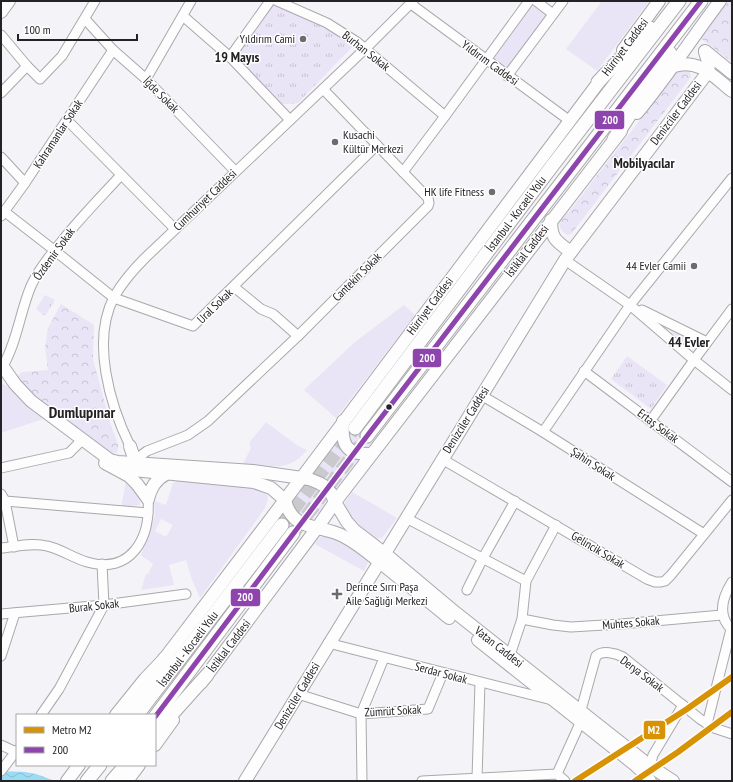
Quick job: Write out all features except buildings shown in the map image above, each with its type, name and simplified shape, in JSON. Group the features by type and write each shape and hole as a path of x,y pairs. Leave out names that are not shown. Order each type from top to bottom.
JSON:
{"highway":[{"path":"598,82 678,1"},
{"name":"İstanbul - Kocaeli Yolu","path":"355,428 678,1"},
{"path":"367,436 701,1"},
{"path":"614,139 704,1"},
{"name":"İstanbul - Kocaeli Yolu","path":"138,714 282,525"},
{"path":"156,716 294,533"},
{"path":"129,714 165,658"},
{"path":"156,732 207,676"},
{"path":"86,781 94,766"},
{"path":"86,781 99,766"},
{"path":"107,781 118,766"},
{"path":"112,781 125,766"}],"main road":[{"path":"1,12 8,1"},
{"name":"Hürriyet Caddesi","path":"301,479 570,122 659,1"},
{"name":"İstiklal Caddesi","path":"335,502 551,220 614,139 674,66 720,1"},
{"path":"693,38 705,52 732,73"},
{"path":"693,38 692,52 695,60 705,70 732,91"},
{"path":"705,52 709,65 705,70"},
{"path":"674,66 680,64 694,64 705,70 732,73"},
{"name":"Denizciler Caddesi","path":"245,781 328,643 568,256 705,70"},
{"path":"551,220 553,236 568,256"},
{"path":"535,242 543,240 556,241"},
{"path":"1,367 31,401 80,442 115,464 132,480 148,499"},
{"path":"344,421 343,439 348,448 356,453 372,454"},
{"path":"130,446 139,463 148,499"},
{"path":"115,464 126,456 130,446"},
{"path":"139,463 166,474 254,482 271,488 285,500"},
{"path":"115,464 156,464 253,472 301,479 165,658 145,679 117,714"},
{"path":"148,499 155,483 166,474"},
{"name":"Vatan Caddesi","path":"301,479 309,479 326,487 346,522 359,534 380,561 554,701 581,716 673,781"},
{"name":"Vatan Caddesi","path":"285,500 290,516 295,520 300,523 337,533 345,537 456,613 510,655 581,716 640,768 650,781"},
{"path":"317,528 335,502"},
{"name":"İstiklal Caddesi","path":"156,744 317,528"},
{"path":"67,781 78,766"},
{"path":"127,781 139,766"}],"street":[{"path":"1,36 40,79 62,56 95,1"},
{"path":"146,79 191,1"},
{"path":"230,57 270,1"},
{"name":"Burhan Sokak","path":"277,1 327,23 366,48 445,116"},
{"path":"403,172 529,1"},
{"path":"536,1 553,14"},
{"path":"508,76 563,1"},
{"name":"Cumhuriyet Caddesi","path":"130,446 119,420 104,359 106,326 114,298 132,271 412,3"},
{"name":"Yıldırım Caddesi","path":"412,3 570,122"},
{"path":"183,16 230,57 290,120"},
{"name":"İğde Sokak","path":"85,19 113,50 146,79 235,171"},
{"name":"Kahramanlar Sokak","path":"3,214 25,184 113,50"},
{"path":"1,94 27,66"},
{"name":"Cantekin Sokak","path":"139,463 147,451 178,440 198,429 218,412 298,336 430,203 428,198 323,89"},
{"path":"67,120 175,229"},
{"name":"Ural Sokak","path":"3,214 54,250 114,298 194,326 377,145"},
{"path":"1,157 25,184"},
{"name":"Özdemir Sokak","path":"1,367 12,346 31,285 54,250 79,220 121,175"},
{"path":"543,432 630,304 732,178"},
{"path":"568,256 630,304 694,360 732,390"},
{"path":"234,287 262,309 273,314 298,336"},
{"path":"630,304 707,342"},
{"path":"651,420 707,342 731,312"},
{"name":"Ertaş Sokak","path":"584,370 732,482"},
{"name":"Şahin Sokak","path":"481,395 543,432 704,534"},
{"path":"1,468 69,452 80,442"},
{"path":"156,464 153,461 153,456 161,446"},
{"name":"Gelincik Sokak","path":"442,459 619,563 655,582 665,581 671,575 732,500"},
{"path":"14,547 3,498 148,513"},
{"path":"1,548 31,545 47,546 86,562 102,564 122,561 132,555 141,540 148,513 148,499"},
{"path":"467,590 482,558 515,501"},
{"path":"406,518 526,581"},
{"path":"510,655 522,619 526,581 556,526"},
{"path":"42,714 58,689 104,605 102,564"},
{"path":"707,724 732,629 722,615 722,603 732,582"},
{"name":"Burak Sokak","path":"1,614 104,605 186,594"},
{"path":"1,656 15,613"},
{"name":"Muhtes Sokak","path":"522,619 571,627 722,615"},
{"name":"Serdar Sokak","path":"328,643 554,701"},
{"name":"Derya Sokak","path":"557,774 581,716 596,656 603,652 623,657 707,724 732,734"},
{"path":"362,781 361,714 384,658"},
{"name":"Zümrüt Sokak","path":"298,694 361,714 428,709 442,673"},
{"path":"477,778 480,683"},
{"path":"650,766 653,755 683,705"},
{"path":"1,745 16,751 2,769"},
{"path":"423,781 477,778 524,778 557,774 566,781"}],"green space":[{"path":"270,1 357,42 298,103 278,104 230,57"},
{"path":"602,1 649,1 597,71 566,49"},
{"path":"729,1 732,1 732,62 700,38"},
{"path":"532,4 547,15 507,68 492,57"},
{"path":"679,69 686,69 690,72 691,77 572,233 569,235 565,233 559,224 561,219 569,212"},
{"path":"45,295 55,300 45,316 36,309"},
{"path":"61,304 94,325 93,359 111,426 118,444 117,452 111,455 13,380 22,372 48,370 45,347 48,328"},
{"path":"404,305 415,315 336,418 304,390 355,342"},
{"path":"668,327 693,340 695,345 693,347 689,347 667,328"},
{"path":"627,356 667,385 651,409 611,379"},
{"path":"1,383 13,389 46,418 1,433"},
{"path":"266,422 298,446 307,450 293,462 286,465 270,467 243,464 251,448 249,443"},
{"path":"346,422 373,443 367,447 356,448 344,436"},
{"path":"336,437 342,450 361,456 340,483 317,465"},
{"path":"180,480 261,489 267,492 267,502 263,511 200,598 192,580 186,560 169,565 174,585 141,590 146,574 148,574 153,564 141,555 155,515 154,501 166,505 173,483","holes":["161,519 173,525 166,537 155,531"]},
{"path":"126,482 130,482 139,495 140,505 121,507"},
{"path":"308,485 319,490 324,501 319,512 308,517 297,512 292,501 297,490"},
{"path":"352,492 397,518 382,538 375,539 353,522 344,506"},
{"path":"326,536 344,543 368,562 364,571 315,544 319,538"}],"water":[{"path":"1,771 36,774 55,781 1,781"}],"tunnel":[{"path":"282,525 355,428"},
{"path":"295,531 367,436"}],"metro line":[{"name":"M2","path":"575,781 687,709 732,677"},
{"name":"M2","path":"635,781 678,752 732,712"}],"transit line":[{"name":"200","path":"156,716 367,436 701,1"}],"place":[{"name":"Yıldırım Cami","path":"303,39"},
{"name":"Kusachi Kültür Merkezi","path":"335,142"},
{"name":"HK life Fitness","path":"492,192"},
{"name":"44 Evler Camii","path":"694,266"},
{"name":"Derince Sırrı Paşa Aile Sağlığı Merkezi","path":"337,594"}],"district":[{"name":"19 Mayıs","path":"237,57"},
{"name":"Mobilyacılar","path":"644,163"},
{"name":"44 Evler","path":"689,342"},
{"name":"Dumlupınar","path":"82,412"}]}
